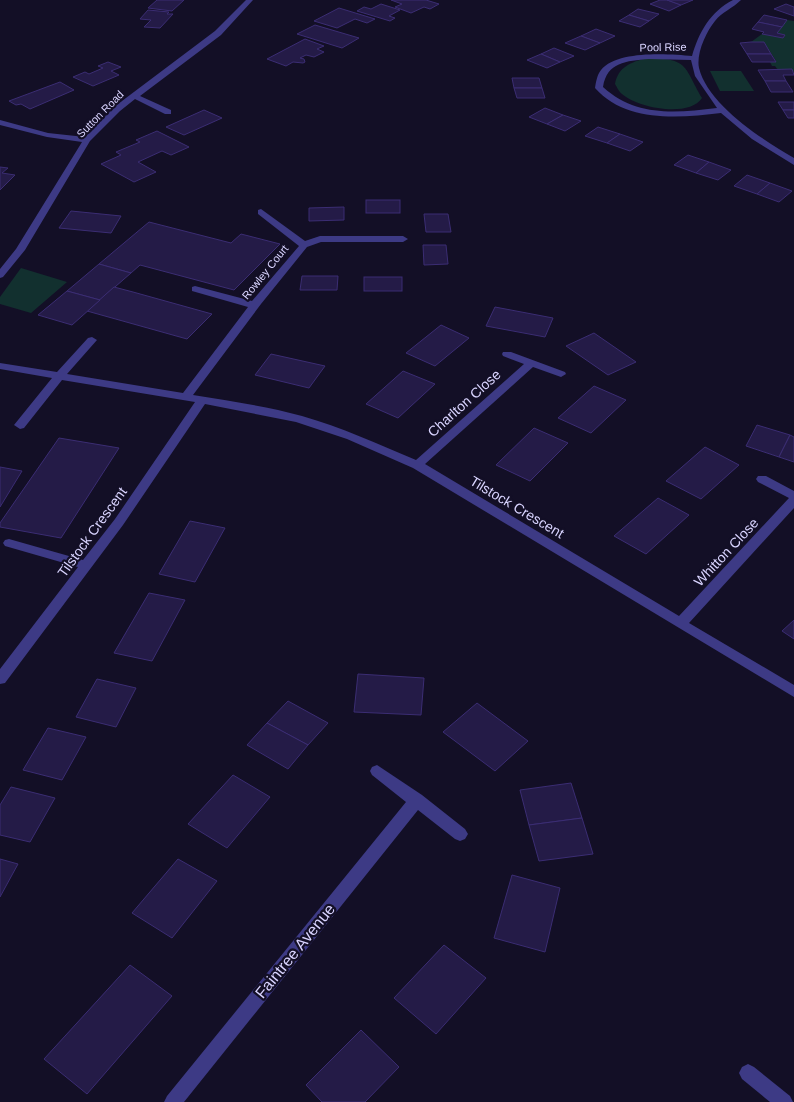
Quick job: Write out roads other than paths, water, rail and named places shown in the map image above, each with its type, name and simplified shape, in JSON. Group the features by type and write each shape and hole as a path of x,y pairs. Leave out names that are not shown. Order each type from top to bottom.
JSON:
{"street":[{"name":"Sutton Road","path":"0,275 20,250 88,140 117,110 201,47 250,0"},
{"name":"Pool Rise","path":"738,0 718,13 708,24 695,58 695,67 708,93 724,110 753,136 794,162"},
{"name":"Pool Rise","path":"695,58 652,57 620,62 606,69 601,77 598,88 606,97 624,106 645,112 674,115 724,110"},
{"path":"134,96 168,112"},
{"path":"0,122 47,135 88,140"},
{"path":"261,212 274,224 304,245"},
{"name":"Rowley Court","path":"187,396 254,305 304,245 320,238 403,238"},
{"path":"20,250 31,252"},
{"path":"194,289 254,305"},
{"path":"20,425 59,376 92,340"},
{"name":"Charlton Close","path":"507,354 561,374"},
{"name":"Charlton Close","path":"417,466 531,363"},
{"name":"Tilstock Crescent","path":"0,366 203,399 300,419 351,436 417,466 794,692"},
{"name":"Tilstock Crescent","path":"0,679 118,522 203,399"},
{"path":"762,478 794,496"},
{"name":"Whitton Close","path":"680,624 794,500"},
{"path":"9,543 86,565"},
{"path":"377,771 460,834"},
{"name":"Faintree Avenue","path":"173,1102 417,800"},
{"path":"748,1073 784,1102"}]}
